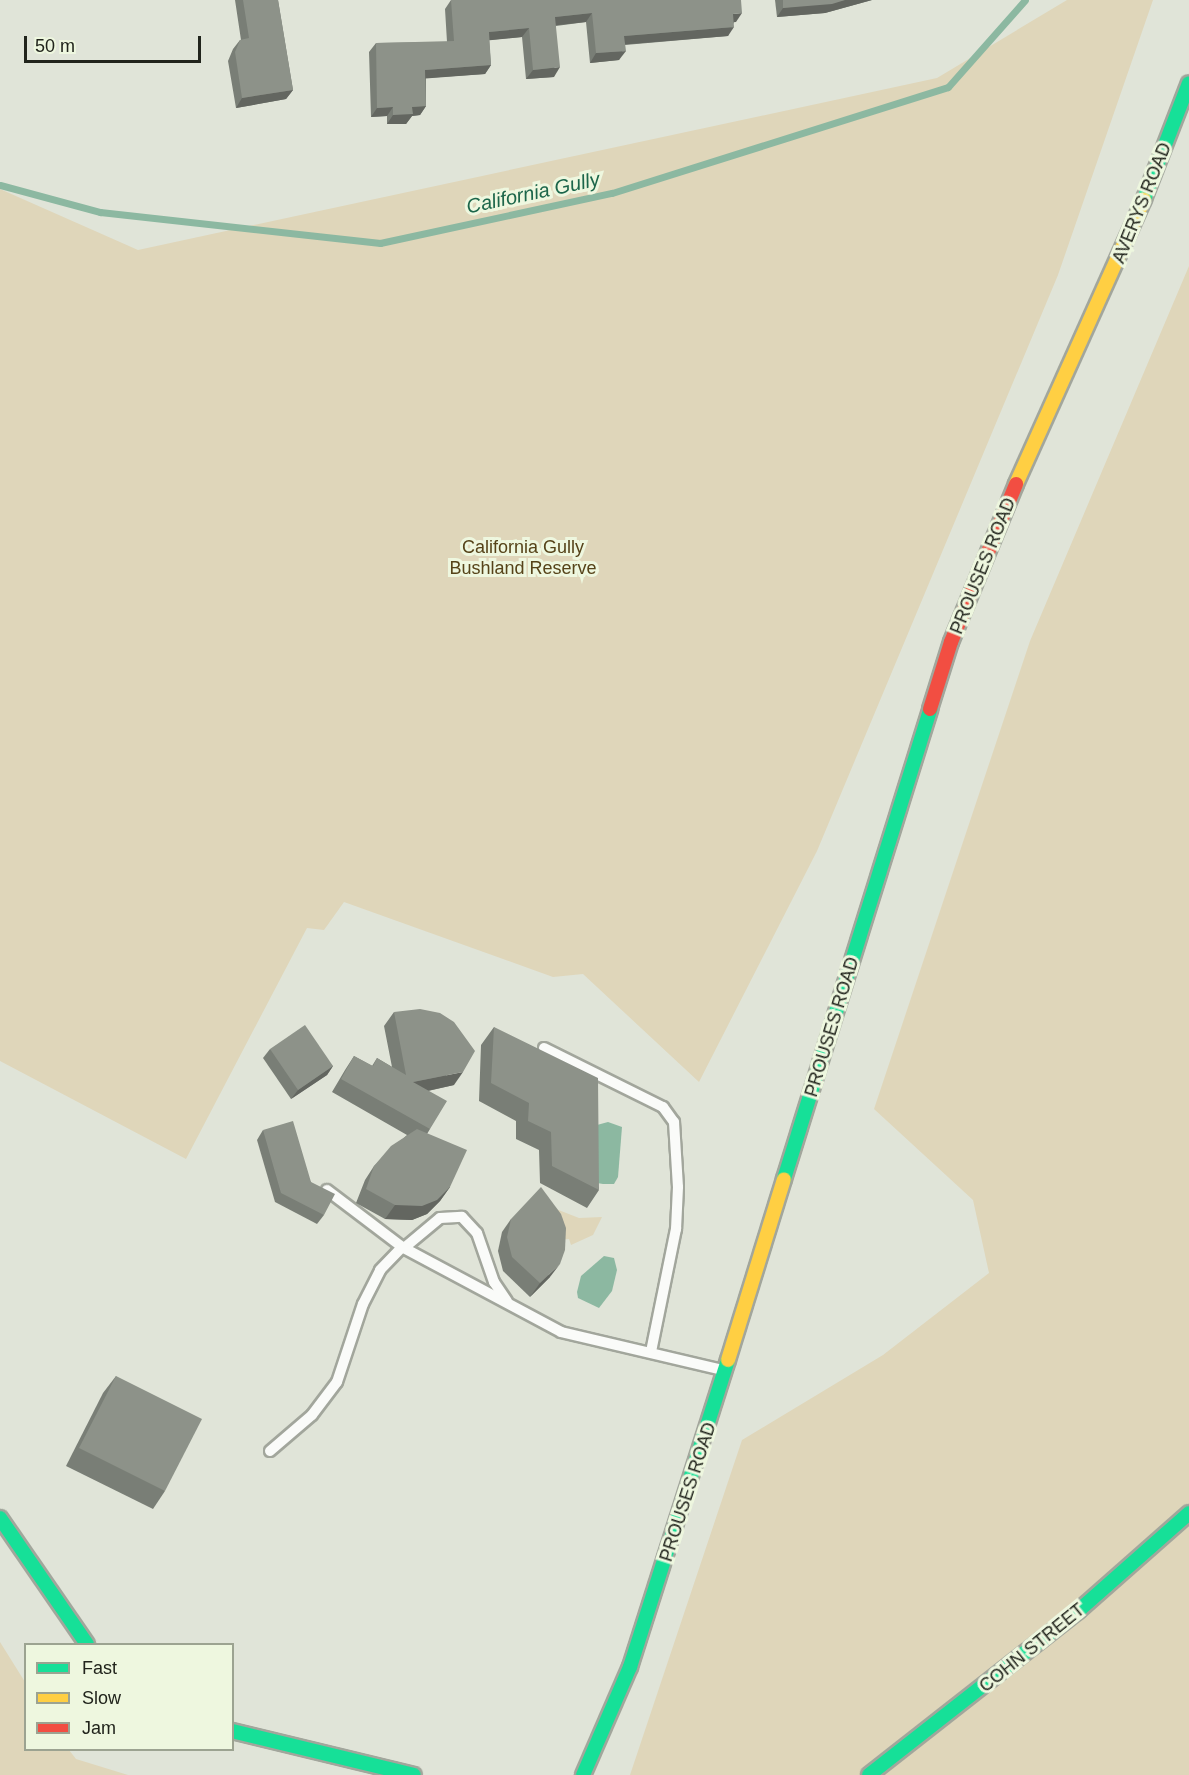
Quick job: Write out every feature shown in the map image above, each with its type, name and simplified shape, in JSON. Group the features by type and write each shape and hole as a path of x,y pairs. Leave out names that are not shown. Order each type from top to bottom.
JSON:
{"street":[{"name":"AVERYS ROAD","path":"1106,290 1189,83"},
{"name":"PROUSES ROAD","path":"583,1775 637,1646 726,1371 951,642 1000,520 1106,290"},
{"name":"COHN STREET","path":"869,1775 1078,1611 1189,1513"},
{"path":"0,1518 86,1643"},
{"path":"234,1731 414,1775"}],"lane":[{"path":"544,1048 663,1107 674,1122 678,1187 676,1229 651,1352"},
{"path":"327,1190 403,1247 561,1332 726,1371"},
{"path":"270,1451 312,1415 337,1382 363,1304 380,1270 403,1247 440,1218 462,1217 477,1233 496,1286 514,1307"}],"green space":[{"name":"California Gully Bushland Reserve","path":"1067,0 1153,0 1058,275 817,851 699,1082 583,974 553,977 344,902 324,930 307,928 186,1159 0,1061 0,189 138,250 937,78"},
{"path":"1189,266 1189,1775 630,1775 742,1440 883,1355 989,1273 973,1200 874,1109 1030,641"},
{"path":"556,1209 579,1218 602,1217 593,1235 571,1245 569,1239 560,1240"},
{"path":"0,1642 24,1680 24,1751 70,1751 76,1759 128,1775 0,1775"}],"shaded area":[{"path":"608,1122 622,1127 618,1177 614,1184 597,1183 597,1125"},
{"path":"604,1256 614,1258 617,1270 612,1291 599,1308 578,1298 577,1292 581,1276"}],"building":[{"path":"243,0 278,0 293,90 242,98 235,52 240,40 249,38"},
{"path":"451,0 741,0 742,13 733,14 734,27 624,36 626,51 596,53 592,13 555,17 560,67 533,70 529,28 489,32 491,65 425,70 426,106 412,107 413,114 393,115 393,107 377,108 376,43 454,41"},
{"path":"783,0 845,0 832,4 783,8"},
{"path":"420,1009 440,1013 454,1022 475,1051 463,1072 413,1082 447,1101 430,1129 341,1079 354,1056 373,1066 377,1058 406,1075 394,1012"},
{"path":"305,1025 333,1066 298,1090 270,1049"},
{"path":"494,1027 598,1078 599,1190 552,1166 551,1132 528,1121 529,1103 491,1083"},
{"path":"293,1121 311,1182 335,1194 324,1215 281,1193 263,1130"},
{"path":"417,1129 467,1150 450,1187 437,1200 422,1206 395,1205 366,1189 374,1166 391,1146"},
{"path":"541,1187 561,1214 566,1228 565,1250 560,1264 540,1283 512,1257 507,1237 511,1219"},
{"path":"116,1376 202,1419 165,1491 79,1448"}],"waterway":[{"name":"California Gully","path":"0,185 100,212 380,243 612,193 948,87 1025,0"}],"traffic: fast":[{"path":"1144,199 1189,83"},
{"path":"784,1179 930,709"},
{"path":"583,1775 630,1667 728,1360"},
{"path":"869,1775 1078,1611 1189,1513"},
{"path":"0,1518 86,1643"},
{"path":"234,1731 414,1775"}],"traffic: slow":[{"path":"1016,484 1144,199"},
{"path":"728,1360 784,1179"}],"traffic: jam":[{"path":"930,709 951,642 1016,484"}]}
